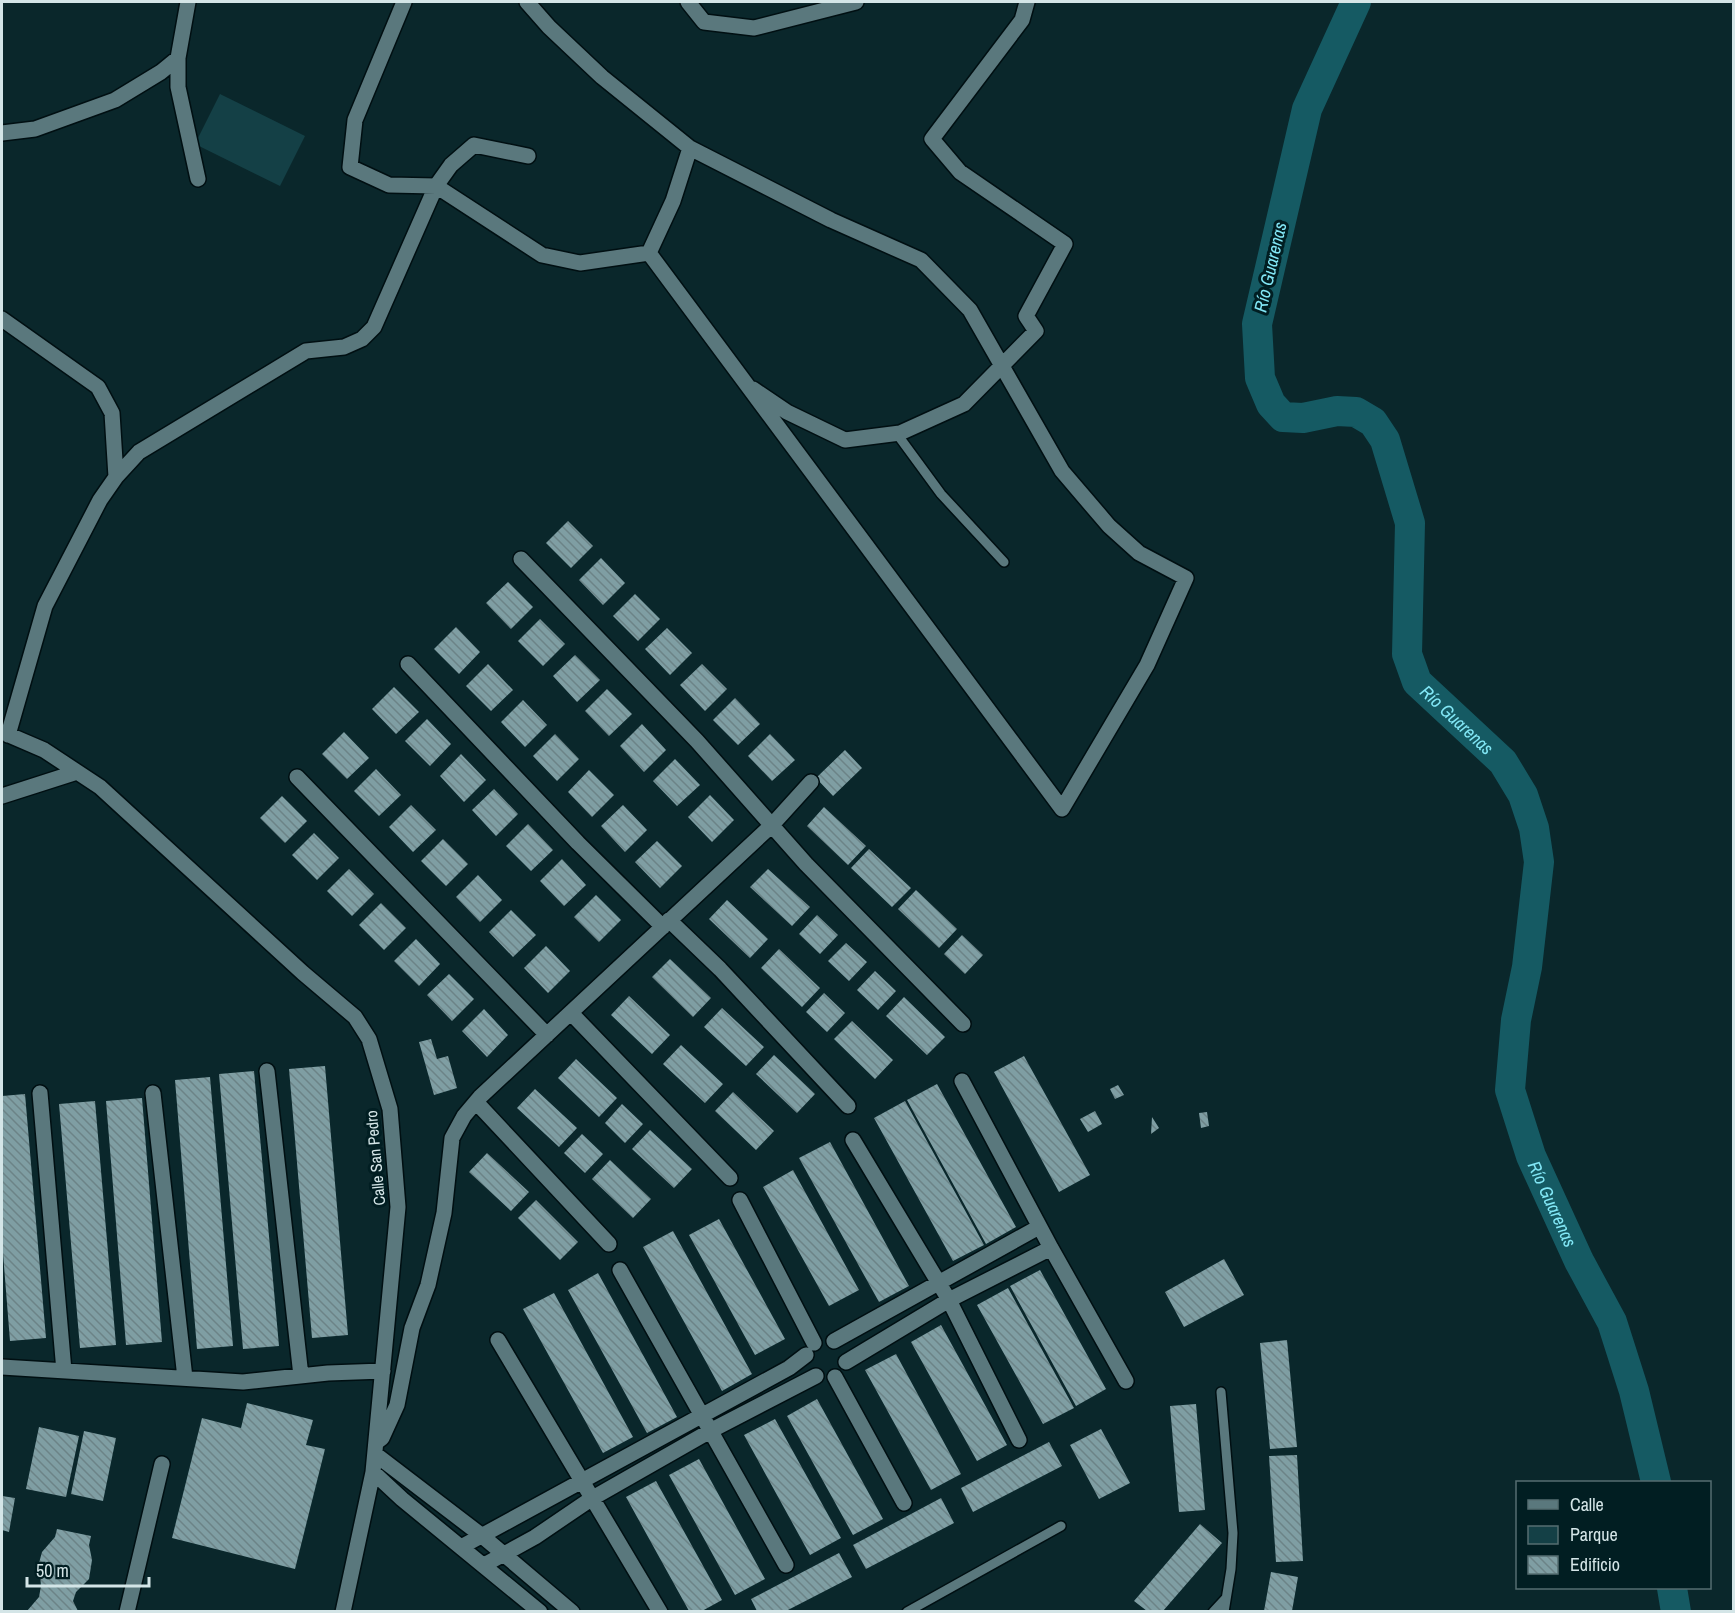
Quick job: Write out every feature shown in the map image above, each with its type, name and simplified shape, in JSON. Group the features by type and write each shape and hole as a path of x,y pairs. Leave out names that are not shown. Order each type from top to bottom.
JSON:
{"street":[{"path":"188,2 177,58 178,87 198,179"},
{"path":"404,2 355,120 351,167 389,185 436,186 542,255 580,263 649,253"},
{"path":"527,2 549,27 602,77 690,148 831,220 921,260 970,310 1004,365 1062,471 1109,526 1139,553 1186,578 1147,665 1062,809 743,383 649,253"},
{"path":"688,2 704,22 754,28 856,2"},
{"path":"743,383 787,412 845,440 897,434 964,404 1036,331 1026,316 1065,244 960,172 932,139 1022,20 1027,2"},
{"path":"2,133 35,129 115,100 162,72 177,58"},
{"path":"5,733 45,606 100,500 116,477 139,452 306,351 344,347 362,339 374,327 436,186 451,165 474,145 528,156"},
{"path":"649,253 673,201 690,148"},
{"path":"2,319 99,387 112,413 116,477"},
{"path":"521,559 698,741 806,864 963,1024"},
{"path":"408,664 578,843 666,924 720,969 848,1106"},
{"name":"Calle San Pedro","path":"5,733 44,750 100,787 303,973 355,1017 369,1040 390,1109 398,1207 373,1472 343,1611"},
{"path":"2,796 77,772"},
{"path":"297,777 547,1035"},
{"path":"572,1611 375,1448 397,1405 412,1328 428,1285 444,1213 452,1138 464,1116 476,1102 772,825 810,782"},
{"path":"571,1013 730,1178"},
{"path":"267,1071 301,1376"},
{"path":"962,1081 1050,1248 1126,1381"},
{"path":"40,1093 64,1371"},
{"path":"153,1093 185,1378"},
{"path":"476,1102 609,1244"},
{"path":"853,1140 949,1300 1019,1440"},
{"path":"741,1200 810,1349 808,1367 822,1379 840,1374 846,1362 949,1300 1050,1248"},
{"path":"834,1341 1040,1227"},
{"path":"620,1270 786,1565"},
{"path":"461,1546 581,1483 789,1368 824,1339 834,1341 844,1350 846,1362"},
{"path":"498,1340 581,1483 660,1611"},
{"path":"2,1367 243,1382 383,1371"},
{"path":"484,1565 535,1537 591,1499 712,1430 816,1376"},
{"path":"835,1377 904,1503"},
{"path":"127,1611 162,1464"},
{"path":"373,1472 402,1499 540,1611"}],"lane":[{"path":"897,434 942,494 1004,562"},
{"path":"1221,1392 1233,1533 1224,1611"},
{"path":"907,1611 1061,1526"},
{"path":"1213,1611 1226,1598"}],"green space":[{"path":"220,94 305,136 280,186 195,144"}],"building":[{"path":"568,521 593,546 571,568 546,543"},
{"path":"601,558 625,583 603,605 579,580"},
{"path":"508,582 533,607 511,629 486,603"},
{"path":"635,594 660,619 638,641 613,616"},
{"path":"540,619 565,644 543,666 518,641"},
{"path":"456,627 480,652 459,674 434,649"},
{"path":"667,628 692,653 670,675 645,649"},
{"path":"575,655 600,680 577,702 553,676"},
{"path":"488,664 513,690 491,711 466,686"},
{"path":"702,664 727,689 705,711 680,685"},
{"path":"394,687 419,712 396,734 372,709"},
{"path":"607,689 632,714 609,736 585,711"},
{"path":"735,698 760,724 738,745 713,720"},
{"path":"523,700 547,725 525,747 501,722"},
{"path":"427,719 451,744 430,766 405,741"},
{"path":"642,724 666,750 644,772 620,746"},
{"path":"344,732 369,758 347,779 322,754"},
{"path":"555,734 579,759 557,781 533,756"},
{"path":"770,734 795,760 772,781 748,756"},
{"path":"845,750 862,768 833,796 816,778"},
{"path":"461,754 486,780 464,802 440,776"},
{"path":"675,759 700,785 677,806 653,781"},
{"path":"376,769 401,795 379,816 354,791"},
{"path":"589,770 614,795 592,817 568,792"},
{"path":"494,789 518,814 496,836 472,810"},
{"path":"710,795 734,820 712,842 688,817"},
{"path":"282,796 307,821 285,843 260,818"},
{"path":"411,805 436,830 413,852 389,827"},
{"path":"623,805 647,830 625,852 601,826"},
{"path":"824,807 866,846 848,865 807,826"},
{"path":"528,824 553,850 531,871 506,846"},
{"path":"314,833 339,858 317,880 292,855"},
{"path":"443,839 468,864 446,886 421,861"},
{"path":"657,841 682,866 660,888 635,862"},
{"path":"869,849 911,888 892,907 851,868"},
{"path":"562,859 586,885 564,906 540,881"},
{"path":"349,869 374,894 352,916 327,891"},
{"path":"768,869 810,907 792,926 750,887"},
{"path":"478,875 502,900 480,922 456,897"},
{"path":"916,890 957,929 939,948 898,909"},
{"path":"596,895 621,920 599,942 574,917"},
{"path":"727,900 768,939 750,958 709,919"},
{"path":"381,903 406,928 384,950 359,925"},
{"path":"511,910 536,935 513,957 489,932"},
{"path":"817,915 838,935 820,954 799,934"},
{"path":"962,935 983,955 965,974 944,954"},
{"path":"416,939 440,964 419,986 394,961"},
{"path":"846,943 867,962 849,981 828,961"},
{"path":"546,946 570,971 548,993 524,968"},
{"path":"779,949 820,988 802,1007 761,968"},
{"path":"670,959 711,998 693,1017 652,977"},
{"path":"875,971 896,991 878,1010 857,990"},
{"path":"449,974 474,999 452,1021 427,995"},
{"path":"824,993 845,1013 827,1032 806,1012"},
{"path":"629,996 670,1035 652,1054 611,1015"},
{"path":"904,997 945,1037 927,1055 886,1016"},
{"path":"722,1008 764,1047 746,1066 704,1027"},
{"path":"484,1009 508,1035 487,1057 462,1031"},
{"path":"852,1021 893,1060 875,1079 834,1039"},
{"path":"431,1039 437,1059 448,1056 457,1088 434,1095 419,1042"},
{"path":"681,1045 723,1084 705,1103 663,1064"},
{"path":"774,1055 815,1094 797,1113 756,1074"},
{"path":"1024,1056 1090,1175 1059,1192 994,1072"},
{"path":"576,1059 617,1098 599,1117 558,1078"},
{"path":"325,1066 348,1335 312,1338 289,1069"},
{"path":"254,1071 279,1346 243,1349 219,1074"},
{"path":"210,1077 233,1346 197,1349 175,1080"},
{"path":"937,1084 1016,1227 986,1244 907,1100"},
{"path":"1118,1085 1124,1095 1115,1099 1110,1089"},
{"path":"535,1089 577,1128 559,1147 517,1108"},
{"path":"733,1092 774,1131 756,1150 715,1111"},
{"path":"25,1094 46,1338 10,1341 2,1241 2,1096"},
{"path":"142,1098 162,1342 126,1345 106,1101"},
{"path":"95,1101 116,1345 80,1348 59,1104"},
{"path":"905,1101 984,1245 953,1261 874,1118"},
{"path":"622,1104 643,1124 625,1143 605,1123"},
{"path":"1095,1111 1102,1124 1088,1132 1080,1119"},
{"path":"1207,1112 1209,1126 1201,1128 1199,1113"},
{"path":"1152,1117 1159,1128 1151,1134"},
{"path":"650,1130 692,1169 674,1188 632,1149"},
{"path":"582,1134 603,1154 585,1173 564,1153"},
{"path":"830,1142 909,1286 879,1302 799,1158"},
{"path":"487,1153 529,1192 511,1211 469,1172"},
{"path":"610,1160 651,1199 633,1218 592,1179"},
{"path":"793,1170 859,1290 829,1306 763,1187"},
{"path":"536,1200 578,1242 560,1260 518,1218"},
{"path":"719,1219 785,1339 755,1355 689,1235"},
{"path":"673,1231 752,1374 722,1391 643,1247"},
{"path":"1224,1259 1244,1295 1184,1327 1165,1292"},
{"path":"1040,1270 1106,1389 1076,1406 1010,1286"},
{"path":"598,1273 677,1417 647,1433 568,1290"},
{"path":"1008,1288 1074,1408 1043,1424 977,1305"},
{"path":"554,1293 633,1437 603,1453 523,1309"},
{"path":"941,1325 1007,1445 977,1461 911,1342"},
{"path":"1287,1340 1297,1447 1270,1449 1260,1343"},
{"path":"896,1354 961,1474 931,1490 865,1370"},
{"path":"817,1399 883,1519 853,1535 787,1416"},
{"path":"247,1403 313,1420 306,1445 325,1449 295,1569 172,1538 202,1418 241,1428"},
{"path":"1196,1404 1205,1510 1179,1512 1170,1406"},
{"path":"775,1419 841,1538 810,1555 744,1435"},
{"path":"39,1427 79,1436 66,1497 26,1489"},
{"path":"1101,1429 1130,1483 1099,1499 1070,1445"},
{"path":"84,1431 116,1438 103,1501 71,1494"},
{"path":"1049,1442 1062,1466 973,1512 961,1488"},
{"path":"1297,1455 1303,1561 1276,1562 1269,1456"},
{"path":"699,1459 765,1579 735,1595 669,1475"},
{"path":"656,1481 722,1600 702,1611 689,1611 626,1497"},
{"path":"2,1496 15,1498 9,1532 2,1530"},
{"path":"941,1498 954,1523 866,1569 853,1545"},
{"path":"1200,1524 1222,1543 1163,1611 1147,1611 1134,1601"},
{"path":"57,1529 91,1536 89,1545 92,1560 89,1579 76,1592 73,1601 78,1611 27,1611 39,1597 41,1586 39,1563 42,1552 55,1537"},
{"path":"839,1553 852,1577 786,1611 757,1611 751,1599"},
{"path":"1271,1572 1298,1577 1292,1611 1264,1611"}],"waterway":[{"name":"Río Guarenas","path":"1356,2 1307,109 1257,324 1260,378 1271,404 1283,417 1303,418 1337,411 1356,412 1373,422 1385,440 1410,523 1407,654 1417,682 1503,762 1523,795 1534,828 1539,862 1527,967 1516,1020 1510,1090 1531,1156 1579,1261 1612,1322 1634,1391 1656,1481"},
{"name":"Río Guarenas","path":"1672,1589 1676,1612"}]}
